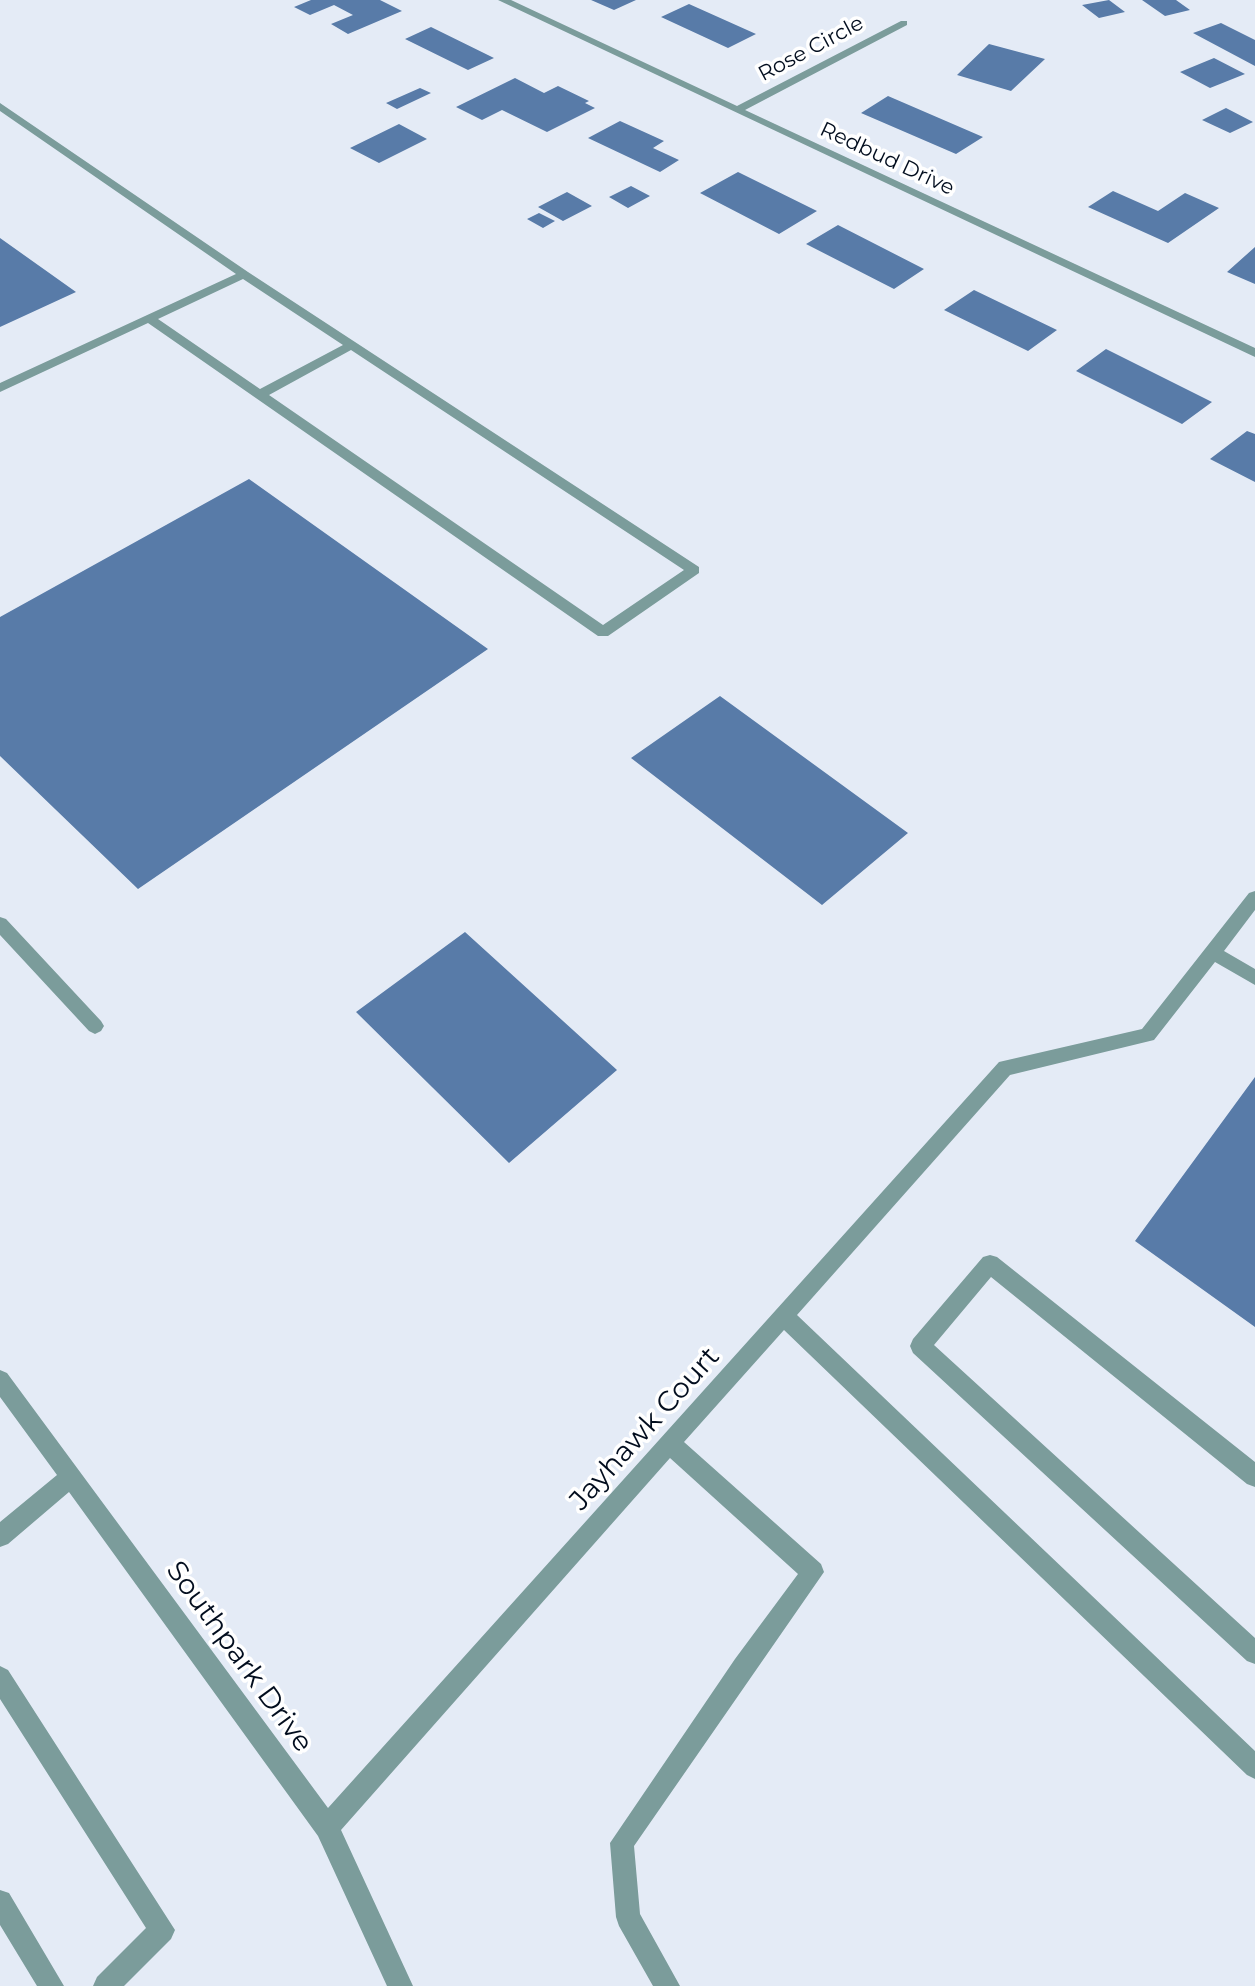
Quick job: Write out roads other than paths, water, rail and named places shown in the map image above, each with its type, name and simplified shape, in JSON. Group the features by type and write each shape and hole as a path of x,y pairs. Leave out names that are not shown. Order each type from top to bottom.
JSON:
{"street":[{"name":"Redbud Drive","path":"503,0 1255,353"},
{"name":"Rose Circle","path":"737,110 904,23"},
{"path":"0,106 244,274 694,570 603,632 150,319"},
{"path":"0,388 244,274"},
{"path":"259,395 352,345"},
{"path":"1255,898 1212,952 1255,978"},
{"path":"0,924 95,1026"},
{"name":"Jayhawk Court","path":"327,1827 1005,1068 1148,1035 1212,952"},
{"path":"1255,1476 990,1264 920,1346 1255,1653"},
{"path":"784,1316 1255,1767"},
{"name":"Southpark Drive","path":"0,1380 327,1827 400,1986"},
{"path":"667,1986 628,1917 622,1843 743,1667 813,1572 670,1444"},
{"path":"0,1535 71,1477"},
{"path":"0,1678 162,1930 106,1986"},
{"path":"0,1902 51,1986"}]}
